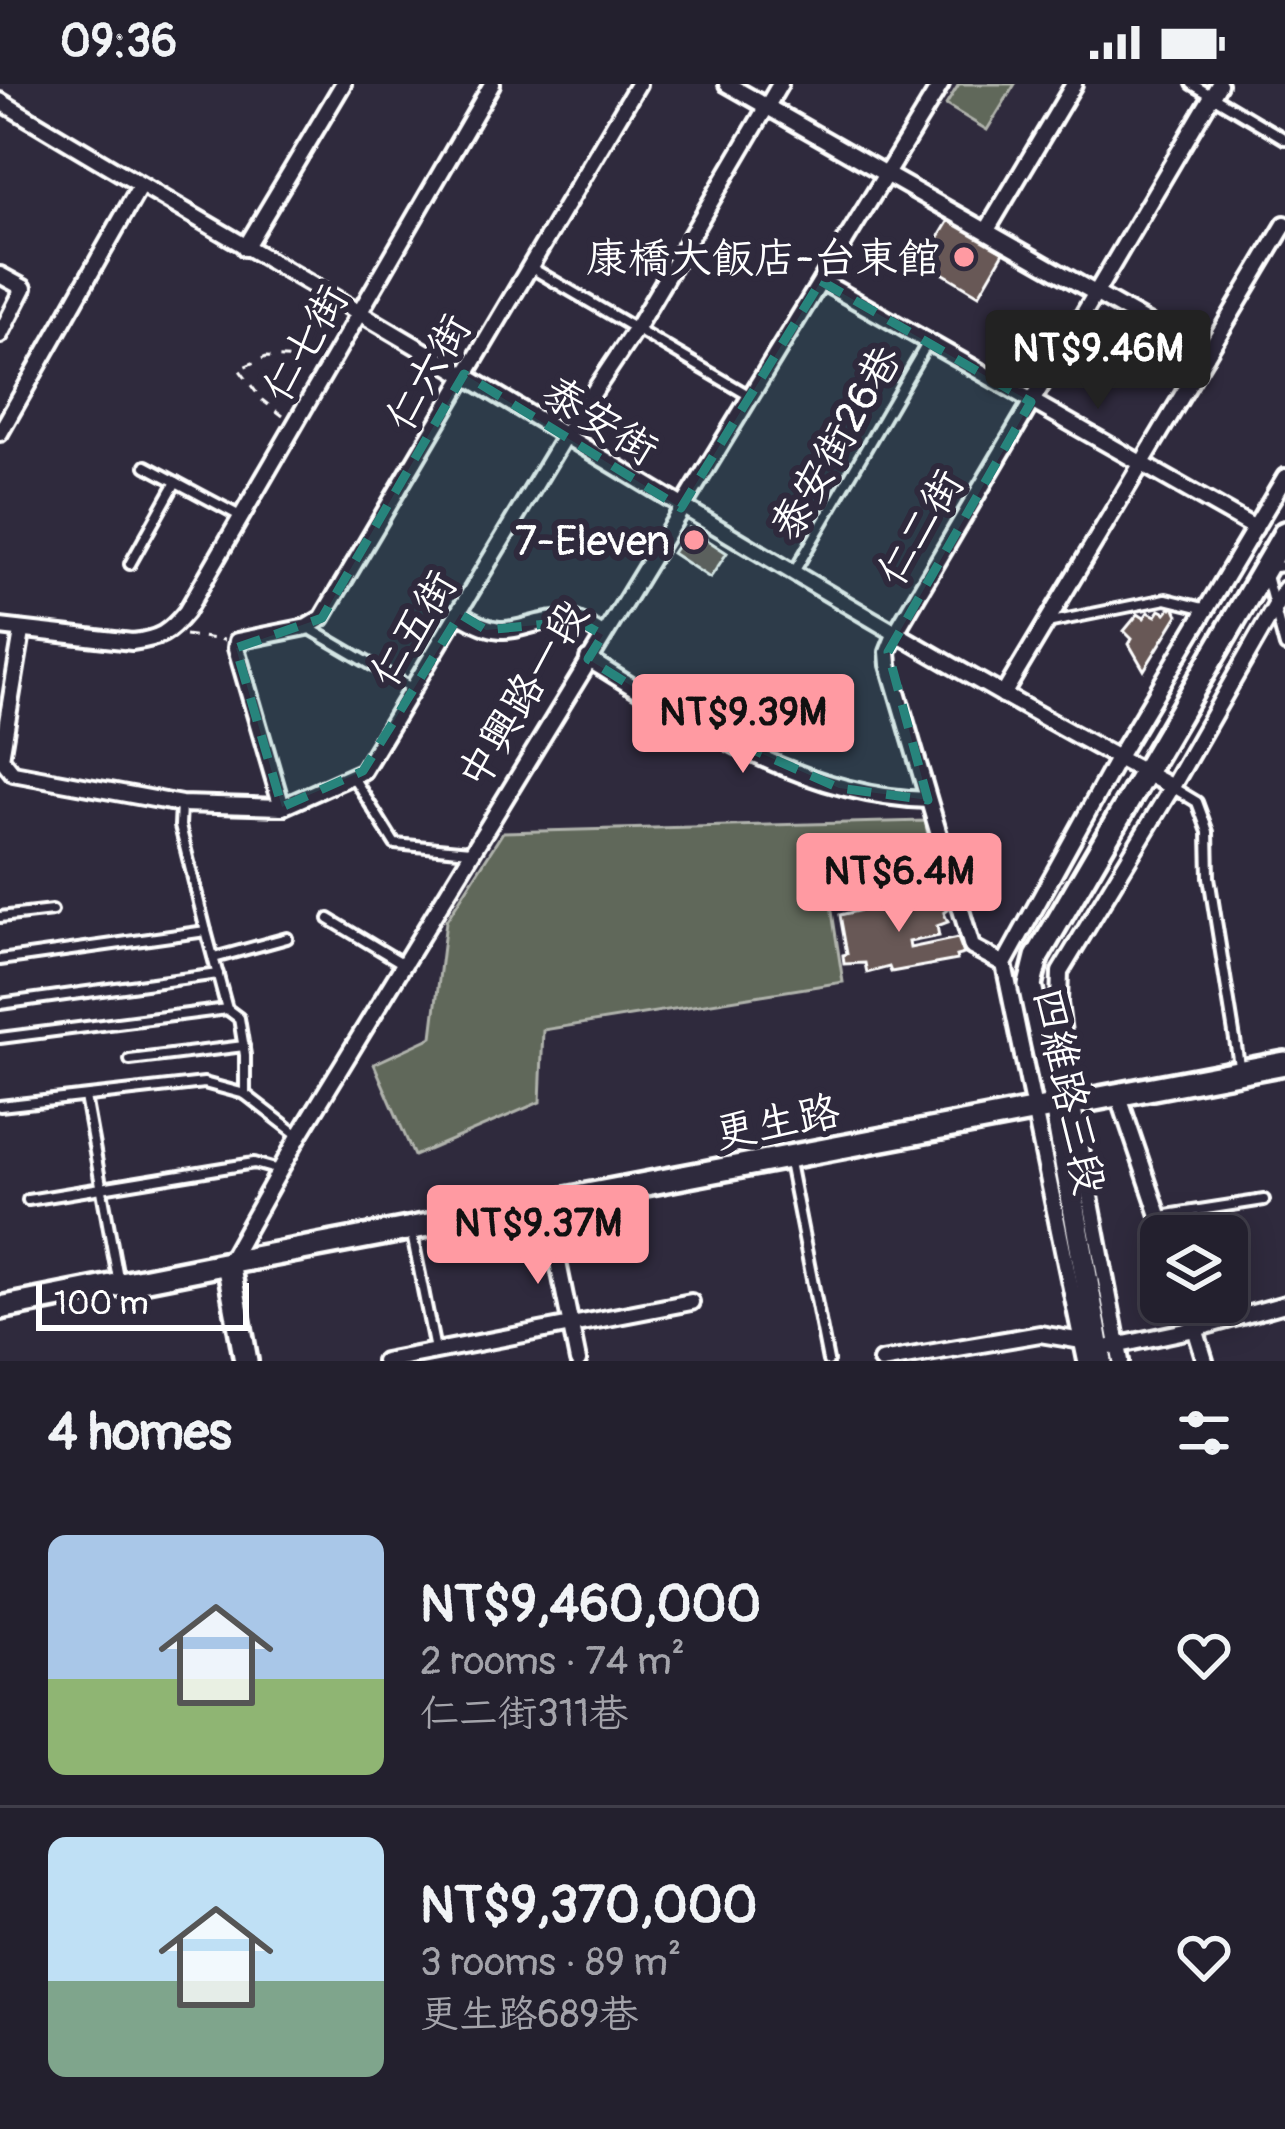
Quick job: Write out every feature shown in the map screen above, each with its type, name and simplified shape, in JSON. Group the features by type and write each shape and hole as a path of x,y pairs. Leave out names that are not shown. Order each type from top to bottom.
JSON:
{"street":[{"path":"244,248 343,84"},
{"name":"仁七街","path":"170,633 492,84"},
{"name":"仁六街","path":"307,627 322,618 638,84"},
{"path":"728,84 1206,356"},
{"name":"仁五街","path":"22,632 1,758 13,773 181,804 282,807 362,771 565,435 637,327 780,84"},
{"name":"中興路一段","path":"228,1263 403,964 941,84"},
{"path":"986,230 1074,84"},
{"name":"仁二街","path":"896,632 1215,90"},
{"name":"泰安街","path":"0,100 681,508 1172,787"},
{"path":"0,433 6,407 140,186"},
{"path":"1003,695 1285,224"},
{"path":"0,275 24,288 0,335"},
{"path":"821,281 1255,528"},
{"name":"四維路三段","path":"1054,1106 1004,964 1118,757 1285,477"},
{"name":"四維路三段","path":"1101,1353 1030,985 1036,957 1144,772 1275,567 1285,533"},
{"name":"四維路三段","path":"1054,1106 1060,972 1285,590"},
{"path":"460,614 487,630 518,630 567,619 603,635"},
{"path":"0,627 132,642 170,633"},
{"path":"282,807 236,648 237,641 307,627"},
{"path":"896,632 888,652 889,665 972,946 1004,964"},
{"path":"588,659 688,721 762,758 839,788 885,799 928,800"},
{"name":"更生路","path":"0,1308 1285,1063"},
{"path":"1118,1094 1159,1215"},
{"path":"546,1203 578,1361"},
{"path":"228,1263 246,1361"},
{"path":"384,1361 436,1351 457,1354 691,1302"},
{"path":"880,1361 945,1355 1040,1334 1101,1353 1285,1304"},
{"path":"1194,1323 1205,1361"}],"lane":[{"path":"1192,84 1215,90 1285,139"},
{"path":"528,266 751,397"},
{"name":"泰安街26巷","path":"794,572 928,342"},
{"path":"146,466 241,516"},
{"path":"130,564 176,482"},
{"path":"1275,567 1275,608 1285,647"},
{"path":"1046,623 1172,598 1208,610"},
{"path":"307,627 414,690"},
{"path":"353,777 395,844 472,851"},
{"path":"1172,787 1197,802 1208,832 1208,877 1240,1072"},
{"path":"181,804 180,826 206,932 227,1009 239,1018 245,1094"},
{"path":"0,917 52,911"},
{"path":"329,919 403,964"},
{"path":"0,960 206,932"},
{"path":"214,958 287,938"},
{"path":"0,1004 219,974"},
{"path":"0,1039 227,1009"},
{"path":"130,1060 244,1046"},
{"path":"0,1106 204,1083 245,1094 299,1136"},
{"path":"85,1097 119,1286"},
{"path":"788,1159 827,1361"},
{"path":"28,1200 254,1162 279,1170"},
{"path":"1166,1215 1264,1200"},
{"path":"411,1229 436,1351"}],"path":[{"path":"294,424 262,400 238,369 266,357 330,363"},
{"path":"170,633 237,641"}],"highlighted area":[{"path":"821,281 1031,402 888,652 928,800 839,788 688,721 588,659 603,635 578,621 486,630 460,614 363,771 282,807 236,648 322,618 464,374 681,508"}],"green space":[{"path":"959,84 1015,84 987,130 946,105"},
{"path":"925,821 939,886 831,905 843,982 543,1030 540,1102 414,1156 374,1064 432,1037 446,921 503,832"}],"building":[{"name":"康橋大飯店-台東館","path":"949,220 1004,252 979,295 924,262"},
{"name":"7-Eleven","path":"689,528 727,553 710,578 672,553"},
{"path":"1170,608 1178,615 1144,670 1124,631 1138,614 1156,616"},
{"path":"948,890 944,913 948,922 937,926 939,936 909,942 910,948 958,938 964,954 956,956 957,960 867,973 865,963 844,964 847,954 840,915"}],"place":[{"name":"康橋大飯店-台東館","path":"964,257"},
{"name":"7-Eleven","path":"694,540"}]}
